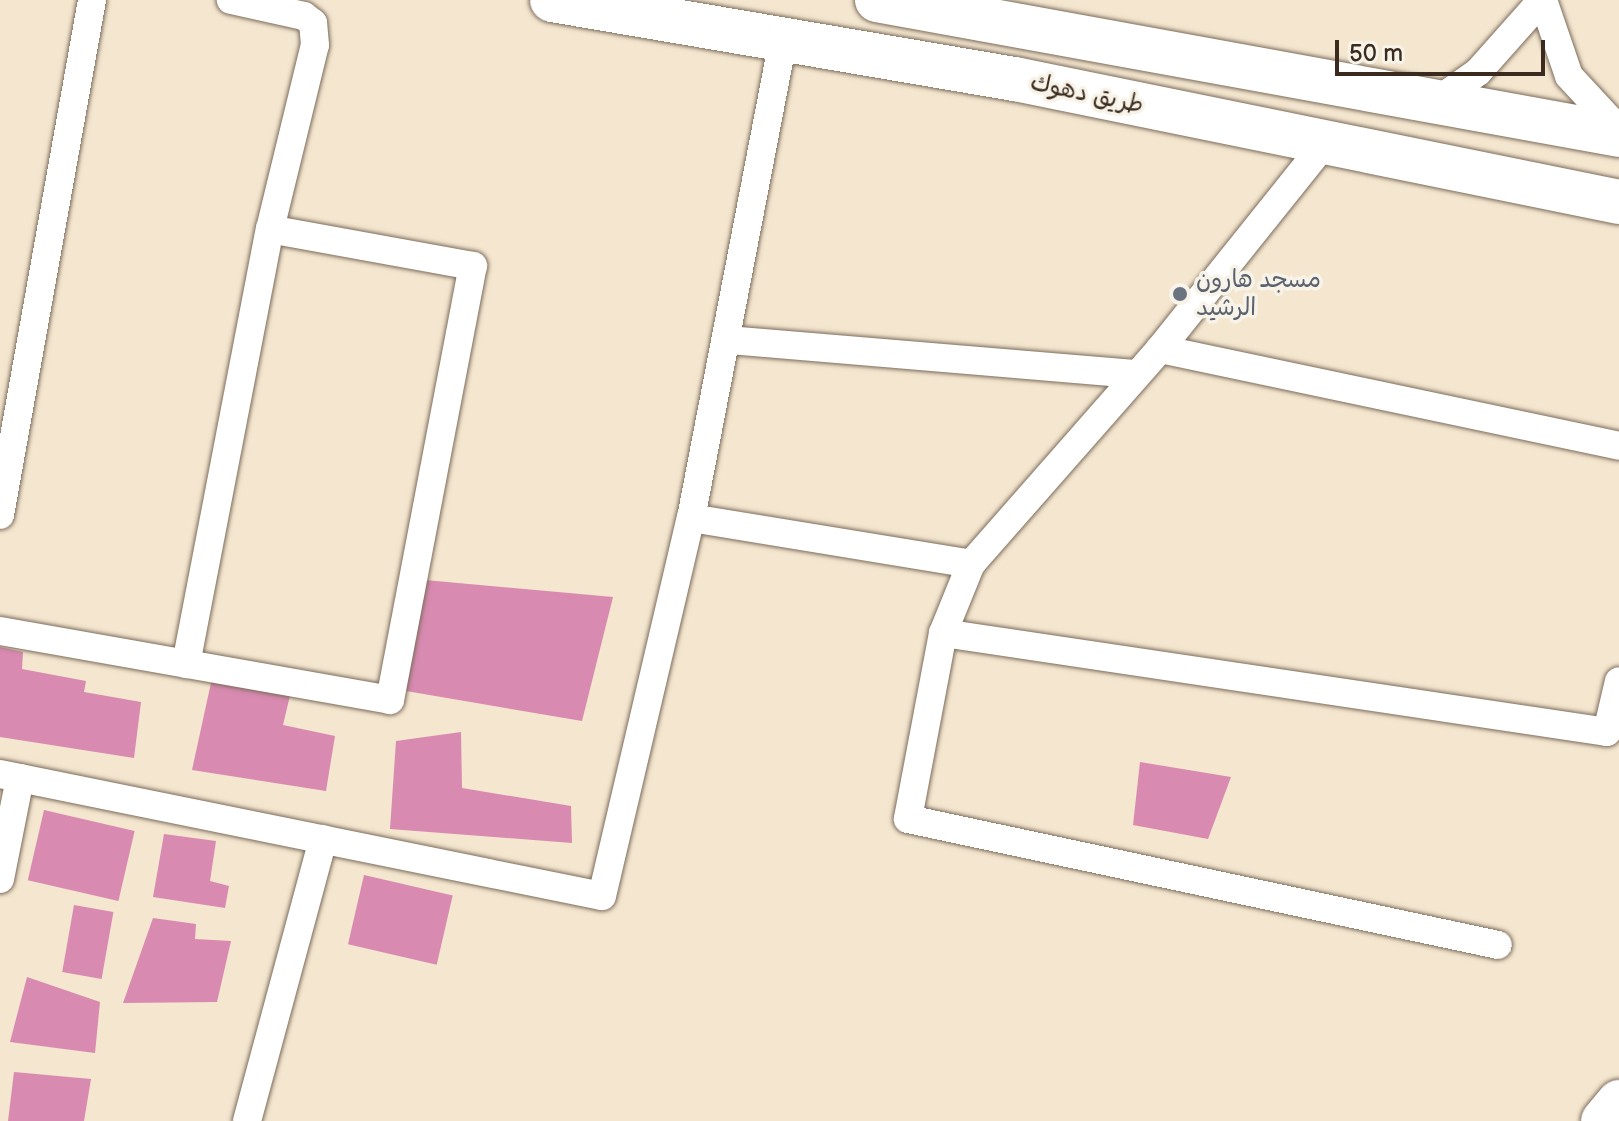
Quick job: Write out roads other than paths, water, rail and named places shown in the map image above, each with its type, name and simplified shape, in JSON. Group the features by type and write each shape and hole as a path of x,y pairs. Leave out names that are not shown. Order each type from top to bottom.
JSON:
{"main road":[{"name":"طريق دهوك","path":"552,0 784,37 1619,202"},
{"path":"877,0 1619,132"},
{"path":"1603,1121 1619,1102"}],"street":[{"path":"0,515 92,0"},
{"path":"186,664 270,229 315,45 313,23 231,0"},
{"path":"1437,101 1478,72 1542,0 1569,76 1619,132"},
{"path":"0,879 10,776 602,896 691,518 729,340 784,37"},
{"path":"1325,143 1160,349 971,564 943,633 908,819 1498,945"},
{"path":"0,631 390,700 473,266 270,229"},
{"path":"729,340 1136,374"},
{"path":"1160,349 1619,446"},
{"path":"691,518 971,564"},
{"path":"943,633 1607,732 1619,681"},
{"path":"247,1121 323,839"}],"place":[{"name":"مسجد هارون الرشيد","path":"1180,294"}]}
